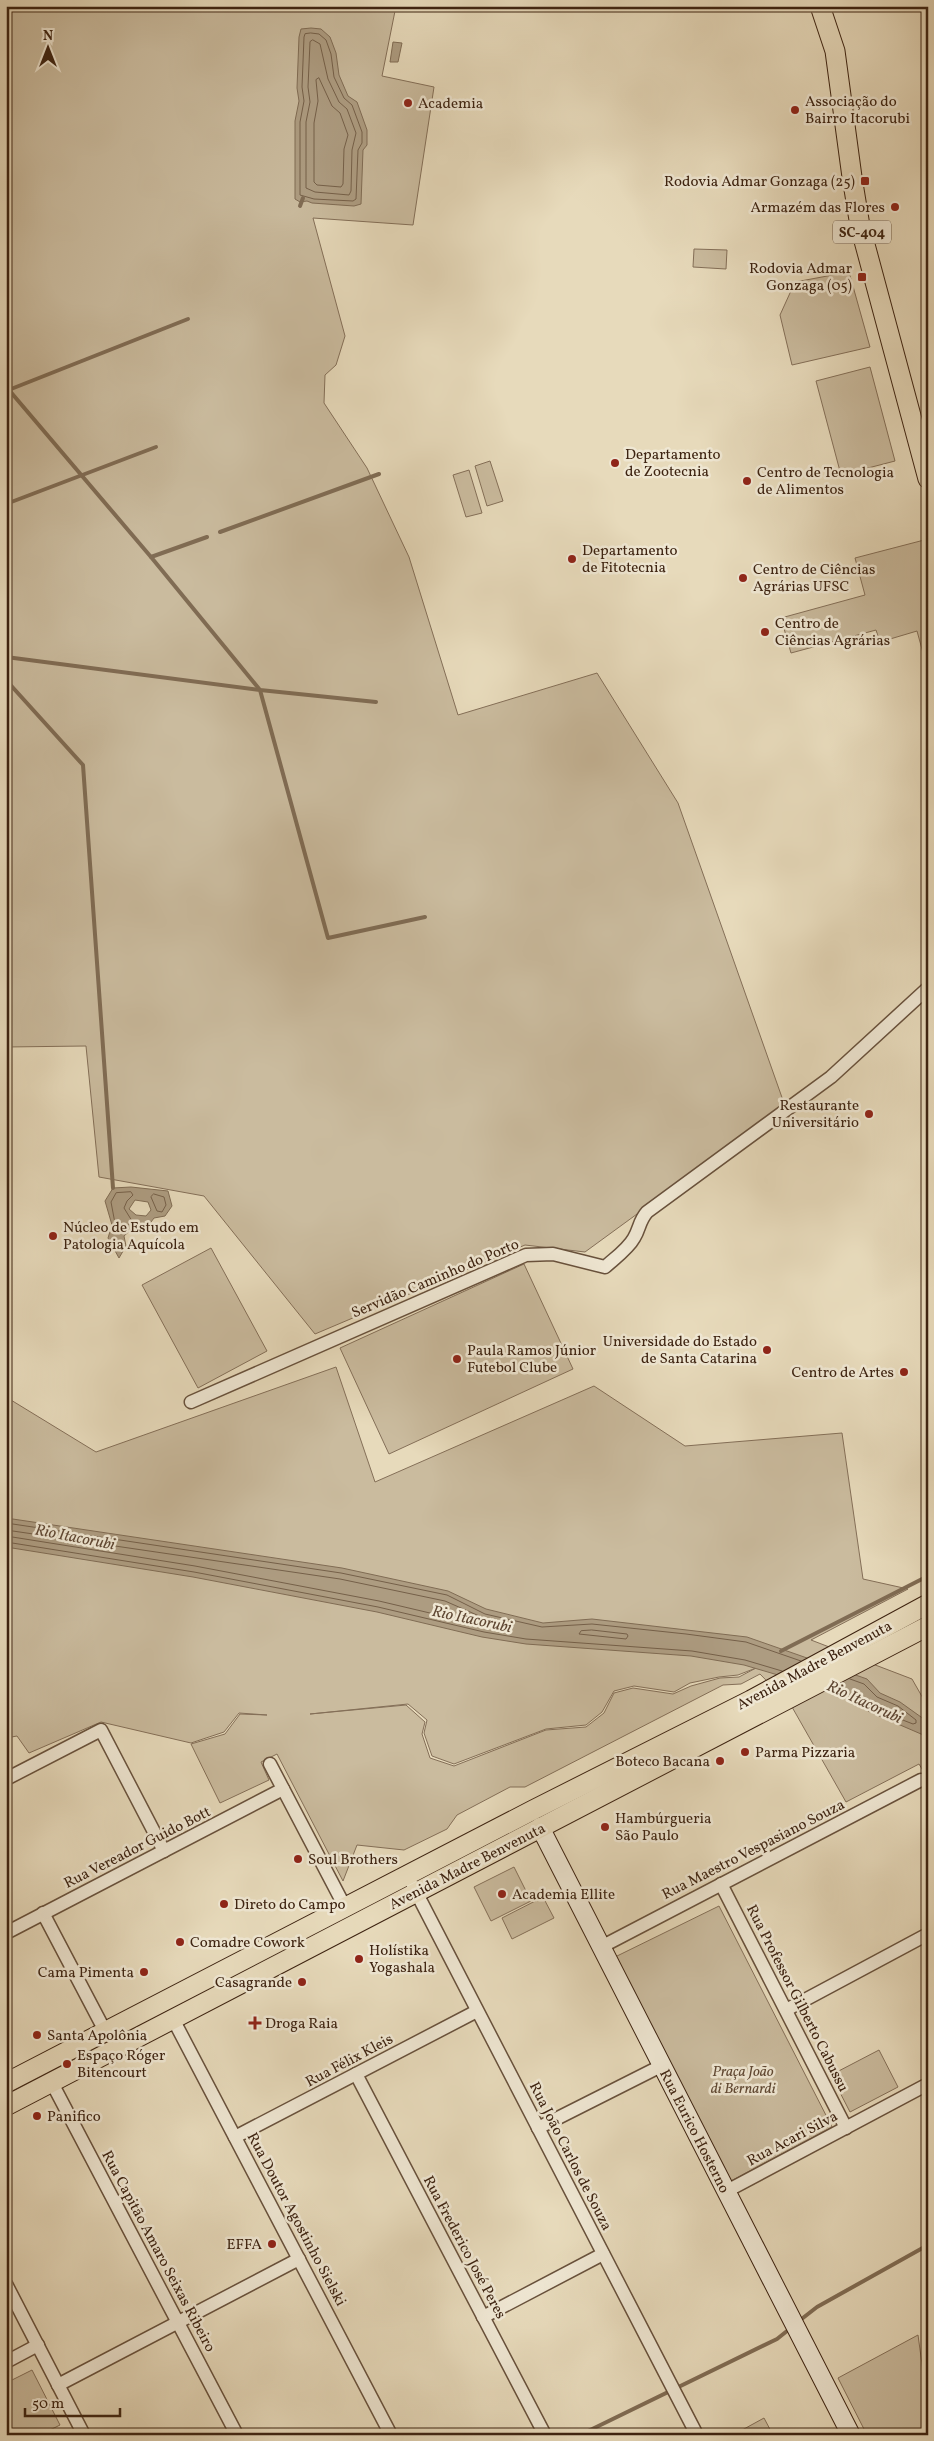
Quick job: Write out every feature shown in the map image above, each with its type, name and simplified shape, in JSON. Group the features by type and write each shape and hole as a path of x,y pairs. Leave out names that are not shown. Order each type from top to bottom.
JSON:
{"main road":[{"name":"SC-404","path":"820,6 835,51 860,226 928,479"},
{"name":"Avenida Madre Benvenuta","path":"6,2083 532,1810 751,1700 928,1604"},
{"name":"Avenida Madre Benvenuta","path":"6,2106 928,1626"},
{"path":"532,1810 540,1827"}],"street":[{"name":"Servidão Caminho do Porto","path":"191,1402 526,1255 553,1254 605,1267 629,1245 635,1236 639,1221 647,1212 831,1077 928,988"},
{"path":"6,1778 101,1730 164,1851"},
{"path":"270,1764 345,1907"},
{"name":"Rua Maestro Vespasiano Souza","path":"601,1947 921,1780"},
{"name":"Rua Vereador Guido Bott","path":"6,1933 283,1789"},
{"name":"Rua Eurico Hosterno","path":"540,1827 793,2326 851,2435"},
{"name":"Rua João Carlos de Souza","path":"407,1875 697,2435"},
{"name":"Rua Professor Gilberto Cabussu","path":"721,1884 846,2128"},
{"path":"43,1913 105,2031"},
{"path":"786,2010 928,1934"},
{"name":"Rua Félix Kleis","path":"235,2137 477,2011"},
{"name":"Rua Doutor Agostinho Sielski","path":"173,2019 391,2435"},
{"path":"538,2128 661,2066"},
{"name":"Rua Frederico José Peres","path":"356,2074 545,2435"},
{"name":"Rua Capitão Amaro Seixas Ribeiro","path":"52,2083 237,2435"},
{"name":"Rua Acari Silva","path":"725,2192 928,2084"},
{"path":"483,2317 603,2254"},
{"path":"58,2385 299,2259"},
{"path":"6,2284 84,2435"},
{"path":"6,2362 38,2345"}],"green space":[{"path":"6,6 396,6 382,76 434,87 413,225 313,218 345,336 336,365 325,375 324,403 367,468 409,557 458,715 597,673 678,803 785,1106 585,1252 525,1245 315,1334 204,1196 99,1177 86,1046 6,1047"},
{"path":"694,249 727,250 726,269 693,267"},
{"path":"849,272 870,347 792,365 780,315 795,282"},
{"path":"870,367 895,461 841,475 816,381"},
{"path":"490,461 503,501 487,506 475,466"},
{"path":"469,470 482,513 466,517 453,475"},
{"path":"928,539 928,671 917,631 880,642 876,630 791,653 781,618 865,595 855,558"},
{"path":"211,1248 267,1351 198,1388 142,1285"},
{"name":"Paula Ramos Júnior Futebol Clube","path":"524,1264 573,1369 389,1454 340,1348"},
{"path":"336,1367 375,1482 594,1386 685,1446 842,1433 863,1579 908,1589 811,1640 850,1655 928,1614 928,1620 857,1658 912,1679 928,1707 928,1779 919,1764 846,1802 792,1707 760,1674 741,1684 723,1685 525,1787 510,1787 457,1815 447,1829 404,1850 357,1845 343,1881 277,1754 261,1762 269,1780 220,1803 191,1744 225,1734 240,1714 267,1715 239,1713 224,1732 191,1743 101,1722 29,1753 17,1736 6,1738 6,1397 96,1452","holes":["756,1668 739,1677 720,1678 691,1686 673,1694 633,1688 614,1693 604,1713 586,1727 546,1730 454,1766 430,1758 422,1734 425,1722 406,1705 310,1714 408,1704 427,1720 424,1733 432,1756 454,1764 546,1729 586,1725 602,1712 614,1691 634,1686 674,1692 690,1683 719,1677 738,1675"]},
{"name":"Academia Ellite","path":"514,1867 531,1901 491,1921 474,1887"},
{"name":"Academia Ellite","path":"543,1897 554,1918 512,1939 502,1918"},
{"name":"Praça João di Bernardi","path":"719,1906 832,2127 729,2182 615,1957"},
{"path":"879,2050 898,2087 850,2112 831,2075"},
{"path":"918,2335 928,2408 928,2435 867,2435 838,2378"},
{"path":"32,2370 60,2425 40,2435 12,2435 6,2423 6,2383"},
{"path":"764,2418 773,2435 733,2435"}],"water":[{"path":"301,29 321,29 330,37 336,53 339,75 348,96 357,102 367,130 367,145 363,150 361,204 354,206 307,201 300,202 295,199 295,121 299,101 297,88 299,37"},
{"path":"393,42 402,43 398,62 390,62"},
{"path":"131,1187 168,1191 172,1206 165,1216 154,1218 148,1226 136,1225 124,1236 126,1246 119,1258 108,1238 112,1225 105,1201 113,1188","holes":["135,1200 148,1202 151,1210 146,1216 136,1215 129,1209"]},
{"name":"Rio Itacorubi","path":"6,1518 342,1568 448,1591 486,1609 543,1623 592,1619 747,1637 867,1679 880,1693 900,1702 928,1722 928,1737 870,1712 839,1693 744,1665 691,1656 526,1644 482,1637 377,1612 193,1577 6,1547"}],"waterway":[{"path":"300,206 303,198"},
{"path":"6,391 188,319"},
{"path":"9,390 151,557 207,537"},
{"path":"6,504 156,447"},
{"path":"220,532 379,474"},
{"path":"151,557 260,690 376,702"},
{"path":"6,657 260,690 328,938 425,917"},
{"path":"6,680 83,765 113,1188"},
{"path":"781,1651 928,1576"},
{"path":"799,2321 817,2307 928,2245"},
{"path":"580,2435 777,2339 792,2327"}],"place":[{"name":"Academia","path":"408,103"},
{"name":"Associação do Bairro Itacorubi","path":"795,110"},
{"name":"Rodovia Admar Gonzaga (25)","path":"865,181"},
{"name":"Armazém das Flores","path":"895,207"},
{"name":"Rodovia Admar Gonzaga (05)","path":"862,277"},
{"name":"Departamento de Zootecnia","path":"615,463"},
{"name":"Centro de Tecnologia de Alimentos","path":"747,481"},
{"name":"Departamento de Fitotecnia","path":"572,559"},
{"name":"Centro de Ciências Agrárias UFSC","path":"743,578"},
{"name":"Centro de Ciências Agrárias","path":"765,632"},
{"name":"Restaurante Universitário","path":"869,1114"},
{"name":"Núcleo de Estudo em Patologia Aquícola","path":"53,1236"},
{"name":"Universidade do Estado de Santa Catarina","path":"767,1350"},
{"name":"Paula Ramos Júnior Futebol Clube","path":"457,1359"},
{"name":"Centro de Artes","path":"904,1372"},
{"name":"Parma Pizzaria","path":"745,1752"},
{"name":"Boteco Bacana","path":"720,1761"},
{"name":"Hambúrgueria São Paulo","path":"605,1827"},
{"name":"Soul Brothers","path":"298,1859"},
{"name":"Academia Ellite","path":"502,1894"},
{"name":"Direto do Campo","path":"224,1904"},
{"name":"Comadre Cowork","path":"180,1942"},
{"name":"Holístika Yogashala","path":"359,1959"},
{"name":"Cama Pimenta","path":"144,1972"},
{"name":"Casagrande","path":"302,1982"},
{"name":"Droga Raia","path":"255,2023"},
{"name":"Santa Apolônia","path":"37,2035"},
{"name":"Espaço Róger Bitencourt","path":"67,2064"},
{"name":"Panifico","path":"37,2116"},
{"name":"EFFA","path":"272,2244"}]}
